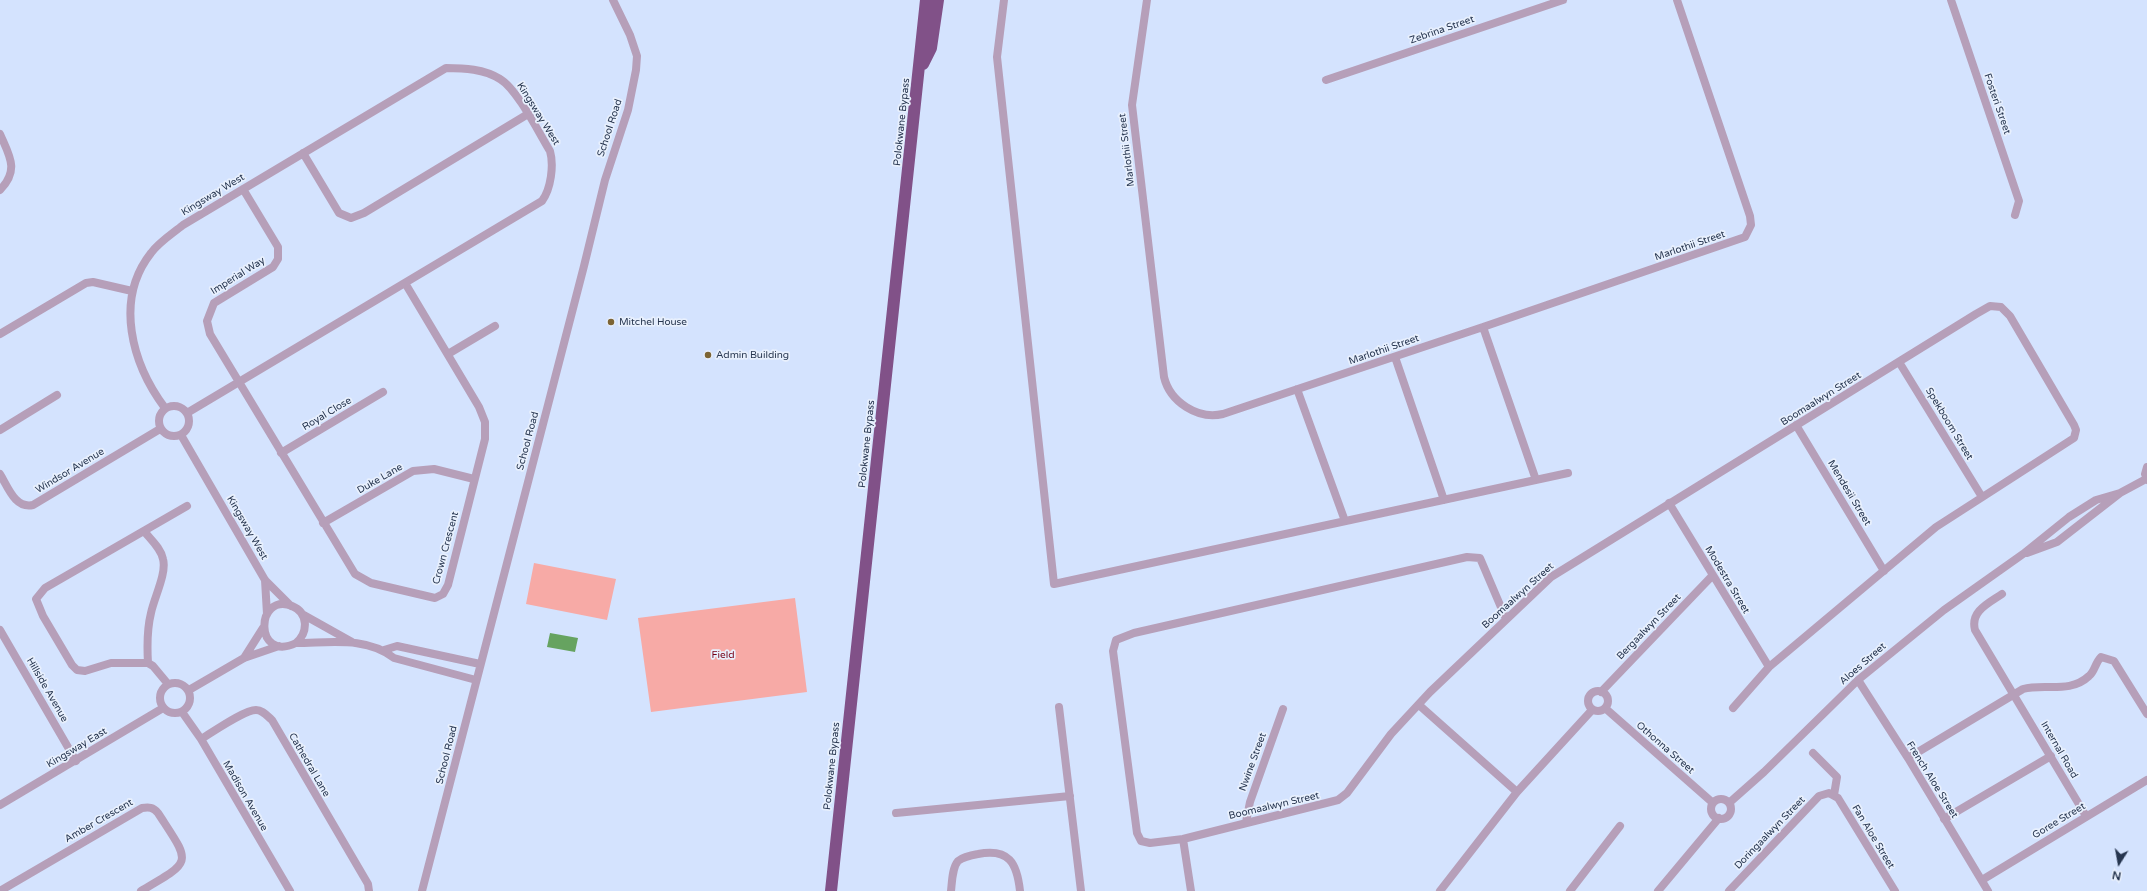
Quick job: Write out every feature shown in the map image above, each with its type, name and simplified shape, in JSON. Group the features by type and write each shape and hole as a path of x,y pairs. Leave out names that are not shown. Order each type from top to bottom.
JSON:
{"highway":[{"name":"Polokwane Bypass","path":"831,891 920,70 926,0"},
{"path":"920,70 928,58 931,48 938,0"}],"street":[{"name":"School Road","path":"422,891 605,180 632,92 637,56 630,35 613,0"},
{"path":"1004,0 997,57 1054,584 1568,473"},
{"name":"Marlothii Street","path":"1147,0 1132,105 1166,387 1177,399 1198,413 1209,416 1223,414 1741,240 1750,230 1750,216 1677,0"},
{"name":"Zebrina Street","path":"1326,80 1563,0"},
{"name":"Fosteri Street","path":"1951,0 2019,201 2014,215"},
{"name":"Kingsway West","path":"165,408 146,377 130,330 132,291 145,261 161,242 183,225 446,68 474,70 500,79 510,87 550,151 552,158 545,196 535,206 187,413"},
{"path":"303,153 339,213 351,218 364,213 528,114"},
{"path":"0,134 12,165 11,174 6,184 0,190"},
{"name":"Imperial Way","path":"239,382 210,334 206,321 207,315 214,303 273,267 278,259 279,253 243,189"},
{"path":"0,334 86,283 99,283 132,291"},
{"name":"Crown Crescent","path":"239,382 351,569 359,578 371,583 435,598 443,594 448,585 485,439 485,422 479,407 405,283"},
{"name":"Boomaalwyn Street","path":"1506,619 1480,558 1467,557 1134,633 1116,640 1113,651 1137,833 1141,841 1150,843 1182,839 1338,800 1347,793 1391,734 1430,692 1556,573 1990,306 2001,307 2010,316 2074,424 2075,434 2068,443 1936,527 1769,668 1733,708"},
{"path":"448,354 495,326"},
{"path":"1483,327 1536,480"},
{"path":"1395,357 1444,500"},
{"name":"Spekboom Street","path":"1899,362 1982,498"},
{"path":"1297,389 1345,522"},
{"name":"Royal Close","path":"281,453 383,392"},
{"path":"0,430 58,395"},
{"path":"177,406 187,413 189,425 181,435 167,435 160,429 158,424 159,415 165,408 177,406"},
{"name":"Mendesii Street","path":"1796,425 1884,571"},
{"name":"Windsor Avenue","path":"0,474 17,502 25,506 33,505 160,429"},
{"name":"Kingsway West","path":"181,435 265,580 291,606 302,614 354,643"},
{"path":"2147,467 2147,479"},
{"name":"Duke Lane","path":"323,523 413,471 434,469 474,479"},
{"name":"Aloes Street","path":"2023,554 2057,542 2120,493 2147,479"},
{"name":"Aloes Street","path":"1729,803 1770,767 1858,680 1944,610 2023,554 2069,517 2096,500 2120,493"},
{"name":"Modestra Street","path":"1669,503 1769,668"},
{"path":"168,684 153,666 148,663 111,663 85,671 77,670 72,665 43,616 36,599 45,588 186,506"},
{"path":"144,531 162,553 164,560 164,569 150,614 147,643 148,663"},
{"name":"Bergaalwyn Street","path":"1601,692 1712,576"},
{"path":"244,658 263,628 267,614 265,580"},
{"name":"Internal Road","path":"2002,594 1976,614 1973,622 1975,630 2015,694 2086,816"},
{"path":"267,614 279,605 291,606"},
{"path":"189,690 244,658 279,646 291,646 296,643 304,634 305,629 302,614"},
{"path":"263,628 268,640 279,646"},
{"name":"Hillside Avenue","path":"0,630 76,760"},
{"path":"296,643 354,643 384,650 394,658 476,680"},
{"path":"384,650 397,646 480,664"},
{"path":"1908,758 2015,694 2033,686 2055,688 2080,681 2090,675 2097,661 2101,657 2114,661 2147,714"},
{"name":"French Aloe Street","path":"1858,680 1908,758 1988,891"},
{"path":"180,683 189,690 190,702 182,712 174,714 163,708 160,697 162,690 168,684 180,683"},
{"path":"1601,692 1607,699 1605,708 1599,711 1592,710 1588,705 1588,698 1592,693 1601,692"},
{"path":"1419,705 1517,792"},
{"path":"1059,707 1081,891"},
{"name":"Kingsway East","path":"0,805 163,708"},
{"name":"Othonna Street","path":"1605,708 1713,803"},
{"name":"Nwine Street","path":"1246,822 1250,802 1283,709"},
{"name":"Cathedral Lane","path":"201,739 246,713 256,710 264,713 272,720 368,884 369,891"},
{"path":"1440,891 1517,792 1592,710"},
{"name":"Madison Avenue","path":"182,712 201,739 290,891"},
{"path":"1813,753 1837,777 1831,794"},
{"path":"1944,819 2052,756"},
{"name":"Goree Street","path":"1982,880 2147,780"},
{"name":"Doringaalwyn Street","path":"1729,891 1819,796 1831,794"},
{"name":"Fan Aloe Street","path":"1831,794 1838,798 1895,891"},
{"path":"896,813 1070,796"},
{"path":"1658,891 1719,818 1728,816 1731,810 1729,803 1721,798 1713,803 1711,812 1719,818"},
{"name":"Amber Crescent","path":"0,891 142,808 148,807 154,808 158,813 181,850 183,858 182,864 174,871 141,891"},
{"path":"1570,891 1620,826"},
{"path":"1182,839 1191,891"},
{"path":"951,891 953,873 958,862 970,855 998,852 1009,858 1018,873 1020,891"}],"green space":[{"path":"534,563 616,579 607,620 526,604"},
{"name":"Field","path":"795,598 807,692 651,712 638,618"}],"shaded area":[{"path":"550,633 578,638 575,652 547,647"}],"place":[{"name":"Mitchel House","path":"611,322"},
{"name":"Admin Building","path":"708,355"}]}
